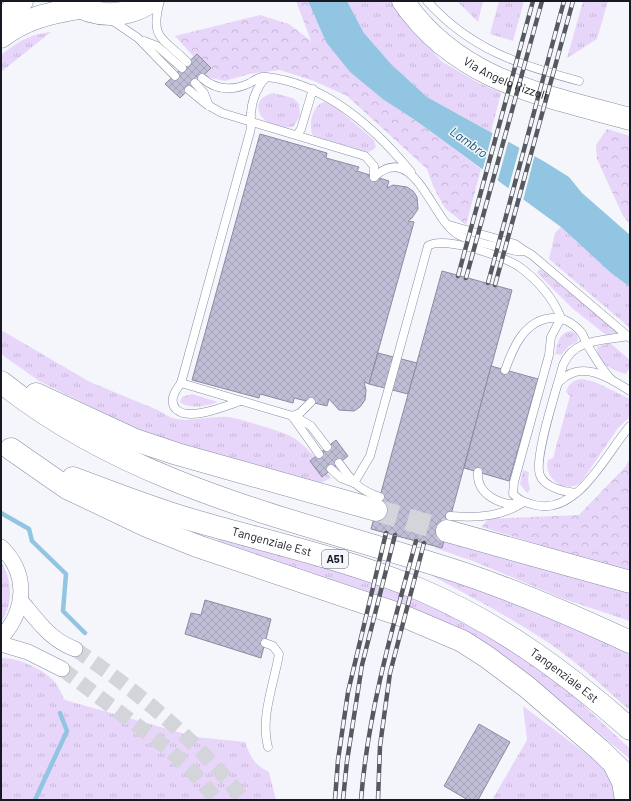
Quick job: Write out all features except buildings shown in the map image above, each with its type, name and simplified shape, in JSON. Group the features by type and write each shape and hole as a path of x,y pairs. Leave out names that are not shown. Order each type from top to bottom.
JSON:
{"main road":[{"path":"1,20 22,1"},
{"path":"1,37 16,26 73,4 100,14 128,12 152,1"},
{"name":"Via Angelo Rizzoli","path":"403,1 419,21 441,43 459,57 485,73 547,96 630,119"},
{"path":"1,378 111,431 135,440 177,454 378,504"},
{"name":"Tangenziale Est","path":"1,382 46,415 81,437 147,470 213,495 479,579 629,641"},
{"path":"6,446 67,488 147,526 191,544 401,615 462,641 522,683 600,750 623,772 626,800"},
{"name":"Tangenziale Est","path":"6,446 70,477 144,504 198,522 337,560 391,578 428,593 491,625 539,656 580,686 630,729"},
{"path":"449,523 630,582"}],"street":[{"path":"1,547 16,567 21,589 21,601 15,620 1,638"},
{"path":"21,601 42,628 58,641 75,649"},
{"path":"1,644 28,652 62,669"}],"lane":[{"path":"138,38 157,46 184,65 158,34 155,22 160,1"},
{"name":"Via Angelo Rizzoli","path":"427,1 454,27 485,48 522,64 580,81"},
{"path":"100,14 120,25 138,38 175,76"},
{"path":"241,401 191,415 182,414 176,409 173,402 174,393 181,383 252,122 250,114 256,91 266,77"},
{"path":"209,106 199,81 224,89 239,88 260,78 266,77 295,83 313,89 329,98 368,128 394,152 448,225 460,236 516,251 525,251 532,255 629,337"},
{"path":"297,135 301,129 313,89"},
{"path":"189,90 209,106 222,113 365,156 374,166 374,177 381,170 389,167 400,169 412,175"},
{"path":"354,483 370,456 428,246 439,242 457,245 515,264 543,289 556,306 561,318 579,330 600,366 611,379"},
{"path":"505,370 516,343 529,328 543,320 561,318"},
{"path":"524,502 513,494 513,486 549,355 551,337 561,318"},
{"path":"576,493 564,491 543,481 538,468 540,453 563,365 569,353 578,346 629,337"},
{"path":"559,382 567,375 576,371 590,372 611,379 630,391"},
{"path":"181,383 292,416 311,426 327,447"},
{"path":"292,416 300,413 311,402"},
{"path":"292,416 319,454"},
{"path":"478,472 479,484 483,491 491,497 506,504 524,502 548,507 560,503 576,493 591,479 630,426"},
{"path":"339,463 354,483"},
{"path":"331,470 341,478 354,483 378,504"},
{"path":"449,523 478,516 499,514 524,502"},
{"path":"265,643 273,646 279,654 267,712 265,736 268,747"}],"green space":[{"path":"296,1 308,1 326,42 384,100 415,120 481,169 466,225 445,208 433,186 427,169 347,96 314,81 280,70 249,74 225,81 202,76 197,54 194,57 175,36 260,15 289,24 311,41"},
{"path":"347,1 391,1 441,61 477,82 501,93 491,132 427,97 392,65 364,33"},
{"path":"457,1 483,1 478,22"},
{"path":"499,1 524,1 513,41 490,34"},
{"path":"583,1 608,1 597,39 567,58"},
{"path":"51,32 1,72 1,55 24,39"},
{"path":"273,93 293,98 299,104 300,116 294,126 275,126 267,122 261,116 258,109 259,103 264,97"},
{"path":"324,102 332,104 374,140 376,147 368,152 317,137 312,134 312,115 317,107"},
{"path":"607,129 630,136 630,224 623,216 597,159 596,145"},
{"path":"561,227 611,273 630,287 630,328 549,259 555,233"},
{"path":"540,269 618,333 606,335 572,308 539,275 537,272"},
{"path":"1,330 90,382 176,419 193,420 228,417 288,435 298,441 315,457 310,461 322,476 327,473 331,478 319,484 158,440 39,381 1,354"},
{"path":"571,331 577,334 578,341 569,346 561,355 555,354 561,336"},
{"path":"610,343 630,360 630,370 628,370 626,374 611,368 600,358 597,347"},
{"path":"582,379 595,382 630,399 630,417 618,428 582,481 570,487 563,486 553,479 549,473 547,467 548,460 553,458 570,396 566,392 567,389 571,383"},
{"path":"192,394 218,402 193,407 180,402 182,397"},
{"path":"630,457 630,571 575,556 482,527 488,519 579,515 626,466"},
{"path":"523,470 529,472 528,480 530,490 527,493 520,484"},
{"path":"219,536 338,568 463,618 560,683 630,749 630,759 524,671 490,646 458,627 387,598 218,541"},
{"path":"437,537 630,591 630,621 564,599 473,561 435,548"},
{"path":"1,562 8,577 10,592 8,608 1,623"},
{"path":"427,573 477,584 630,654 630,711 581,667 549,643 504,615"},
{"path":"1,658 14,659 37,668 56,683 65,700 196,737 245,742 253,760 269,772 276,800 1,800"},
{"path":"523,706 605,768 613,780 616,800 492,800 527,740"}],"water":[{"name":"Lambro","path":"308,1 347,1 364,33 392,65 427,97 545,162 569,177 582,193 630,235 630,287 611,273 561,227 415,120 384,100 350,72 326,42"}],"pier":[{"path":"493,131 509,139 497,183 482,172"},
{"path":"520,146 535,154 523,201 508,190"}],"waterway":[{"path":"1,513 29,529 32,541 66,574 63,611 85,633"},
{"path":"35,800 67,731 60,713"}],"tunnel":[{"path":"376,510 447,531"},
{"path":"75,649 121,682 165,718 206,757 244,800"},
{"path":"62,669 167,748 193,772 217,800"}],"railway":[{"path":"458,276 533,1"},
{"path":"466,278 542,1"},
{"path":"488,283 564,1"},
{"path":"495,285 573,1"},
{"path":"335,800 338,760 348,692 386,533"},
{"path":"343,800 347,761 362,665 395,535"},
{"path":"361,800 364,767 375,701 390,637 416,541"},
{"path":"378,800 380,746 390,673 424,543"}]}
